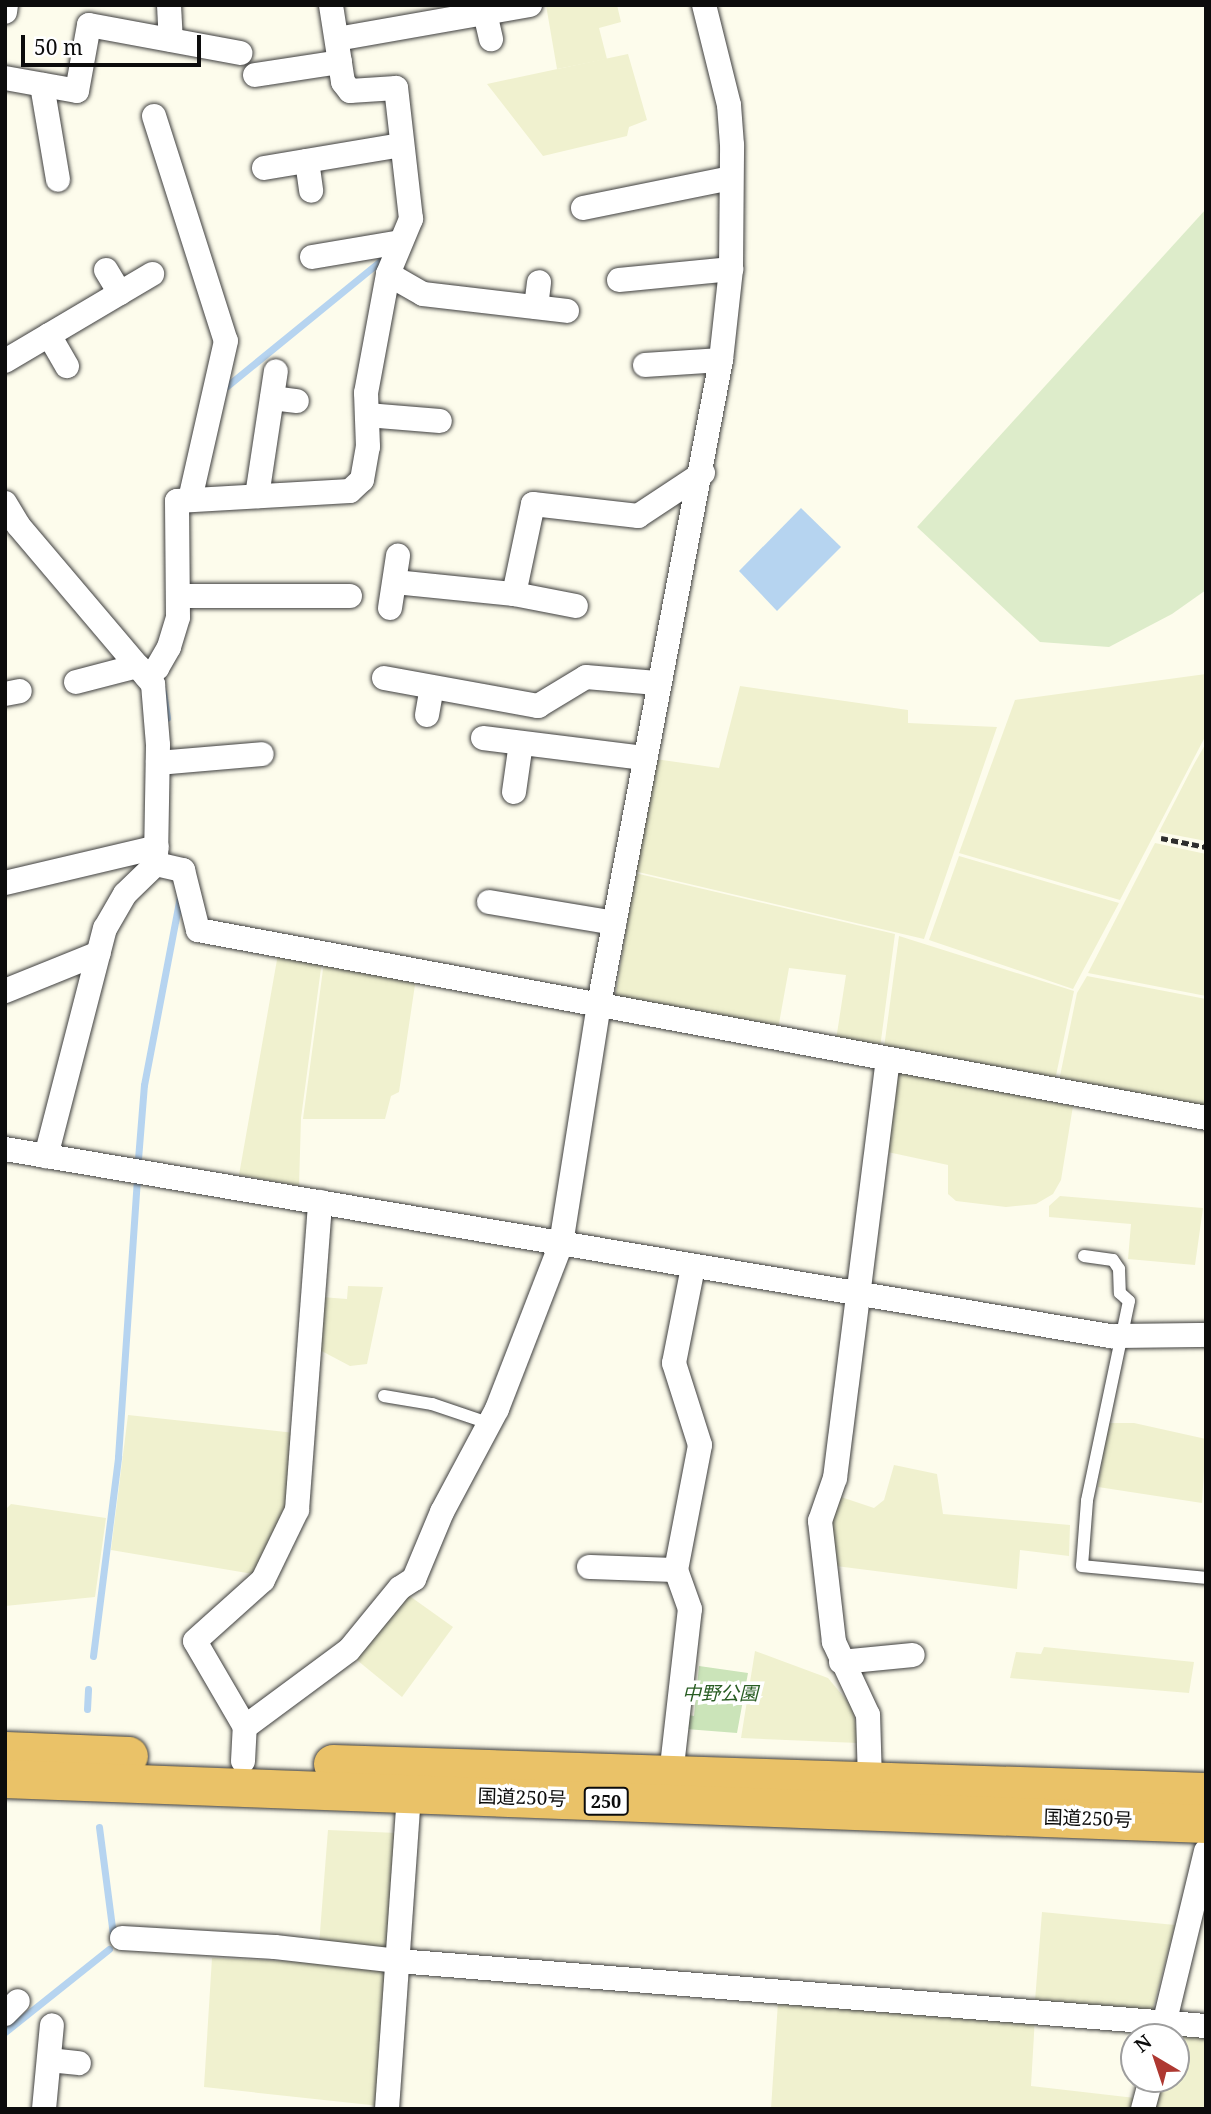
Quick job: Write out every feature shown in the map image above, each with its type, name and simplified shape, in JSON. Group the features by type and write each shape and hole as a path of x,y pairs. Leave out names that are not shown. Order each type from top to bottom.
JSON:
{"highway":[{"name":"国道250号","path":"5,1751 244,1744 671,1775 1206,1792"},
{"name":"国道250号","path":"5,1779 1206,1824"}],"street":[{"path":"5,12 6,5"},
{"path":"169,5 171,40"},
{"path":"76,682 157,668 169,647 178,617 177,501 349,491 362,480 366,393 388,274 411,219 396,88 350,91 343,82 331,5"},
{"path":"255,75 338,50 485,13 530,5"},
{"path":"320,1202 298,1510 263,1580 195,1641 244,1744 349,1650 400,1588 414,1579 442,1512 491,1424 561,1244 599,1004 657,682 703,473 721,360 731,270 729,105 704,5"},
{"path":"485,13 491,39"},
{"path":"5,78 77,91 89,25 240,53"},
{"path":"42,85 58,180"},
{"path":"154,116 164,178 201,289 226,341 209,373 190,500"},
{"path":"264,168 402,145"},
{"path":"307,161 311,191"},
{"path":"583,208 731,178"},
{"path":"312,257 401,243"},
{"path":"106,270 120,293"},
{"path":"619,281 731,270"},
{"path":"5,361 152,274"},
{"path":"388,274 423,294 568,311"},
{"path":"536,307 539,282"},
{"path":"49,335 67,366"},
{"path":"645,365 721,360"},
{"path":"257,496 276,371"},
{"path":"272,398 297,401"},
{"path":"367,415 440,421"},
{"path":"514,594 533,503 638,516 703,473"},
{"path":"5,503 18,525 153,684 158,763 157,855 113,910 99,953 46,1156"},
{"path":"390,608 398,556"},
{"path":"395,582 514,594 576,606"},
{"path":"177,596 350,596"},
{"path":"483,738 532,724 586,677 657,682"},
{"path":"384,678 432,687 532,724 644,758"},
{"path":"427,715 432,687"},
{"path":"514,792 532,724"},
{"path":"158,763 262,754"},
{"path":"5,883 157,855 183,870 198,930 1206,1118"},
{"path":"489,902 519,897 614,923"},
{"path":"5,991 99,953"},
{"path":"870,1782 868,1715 860,1690 841,1662 834,1642 820,1521 835,1478 861,1296 862,1246 888,1060"},
{"path":"5,1149 861,1296 1122,1338 1206,1335"},
{"path":"671,1775 690,1609 676,1570 699,1445 674,1363 693,1267"},
{"path":"589,1567 676,1570"},
{"path":"841,1662 913,1656"},
{"path":"387,2109 409,1793"},
{"path":"1165,2023 1206,1851"},
{"path":"122,1938 275,1947 398,1961 1120,2026"},
{"path":"44,2109 52,2025"},
{"path":"49,2060 79,2063"}],"lane":[{"path":"1084,1255 1113,1260 1119,1269 1120,1293 1129,1301 1087,1501 1082,1566 1206,1578"},
{"path":"384,1396 432,1404 491,1424"}],"path":[{"path":"1161,838 1206,847"}],"green space":[{"path":"546,5 617,5 621,22 599,28 607,59 557,69"},
{"path":"628,54 647,120 629,127 627,136 543,156 487,84"},
{"path":"1206,209 1206,590 1172,614 1109,647 1040,642 917,527"},
{"path":"1206,674 1206,735 1120,900 959,853 1015,700"},
{"path":"740,686 908,710 908,723 997,727 924,939 634,871 655,759 719,768"},
{"path":"1206,743 1206,841 1159,832 1193,766"},
{"path":"1155,843 1206,854 1206,996 1088,973"},
{"path":"959,856 1119,903 1073,989 929,940"},
{"path":"635,873 895,934 880,1048 836,1040 846,975 789,968 778,1029 615,999"},
{"path":"899,936 1074,991 1055,1080 884,1048"},
{"path":"278,954 322,961 301,1118 299,1186 239,1175"},
{"path":"324,962 416,978 399,1092 391,1096 385,1119 303,1119"},
{"path":"1087,976 1206,999 1206,1108 1059,1081 1077,993"},
{"path":"901,1072 1073,1106 1061,1180 1053,1194 1036,1204 1006,1207 956,1201 948,1194 948,1165 883,1151 896,1074"},
{"path":"1060,1196 1203,1208 1195,1265 1128,1259 1131,1224 1049,1217 1049,1206"},
{"path":"348,1286 383,1287 367,1364 350,1366 316,1348 321,1297 347,1299"},
{"path":"128,1415 295,1433 285,1514 253,1574 111,1550"},
{"path":"1108,1423 1134,1423 1206,1439 1202,1503 1098,1487"},
{"path":"894,1465 937,1474 943,1514 1070,1525 1069,1556 1020,1550 1017,1589 836,1566 831,1526 838,1496 874,1508 884,1500"},
{"path":"11,1504 106,1518 95,1597 5,1606 5,1510"},
{"path":"404,1592 453,1627 402,1697 352,1656"},
{"path":"1044,1647 1194,1662 1189,1693 1010,1678 1016,1652 1041,1654"},
{"path":"755,1651 828,1678 853,1708 858,1743 741,1738"},
{"name":"中野公園","path":"699,1666 748,1673 737,1733 686,1729 688,1715 694,1716"},
{"path":"328,1830 397,1833 392,1951 319,1945"},
{"path":"1042,1912 1175,1925 1152,2012 1035,2001"},
{"path":"212,1958 392,1966 380,2106 204,2087"},
{"path":"778,2002 1035,2017 1031,2086 1135,2098 1132,2109 771,2109"},
{"path":"1190,2034 1206,2036 1206,2109 1150,2109 1154,2093 1190,2093"}],"water":[{"path":"801,508 841,547 777,611 739,571"}],"waterway":[{"path":"227,386 380,261"},
{"path":"163,692 167,718"},
{"path":"138,1159 144,1085 180,897"},
{"path":"93,1656 118,1457 137,1179"},
{"path":"87,1709 88,1689"},
{"path":"99,1827 113,1935"},
{"path":"5,2032 109,1949"}]}
